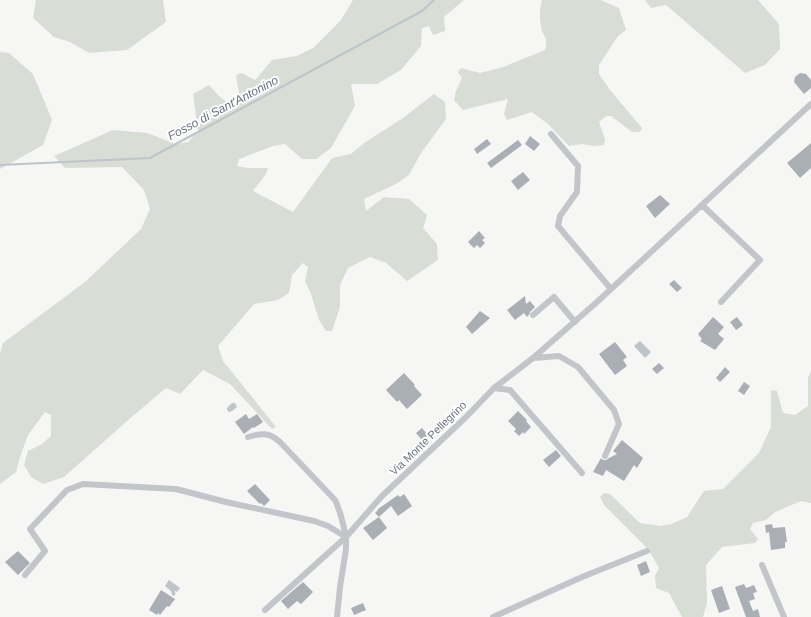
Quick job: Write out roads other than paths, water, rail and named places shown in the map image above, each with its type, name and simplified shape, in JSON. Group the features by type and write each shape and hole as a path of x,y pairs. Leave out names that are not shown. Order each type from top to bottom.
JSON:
{"street":[{"name":"Via Monte Pellegrino","path":"265,610 346,537 382,496 466,417 494,388 533,358 575,322 811,104"},
{"path":"551,134 578,166 577,192 560,216 558,226 611,289"},
{"path":"702,205 760,260 721,302"},
{"path":"533,315 554,297 575,322"},
{"path":"533,358 559,356 578,367 614,410 619,424 605,456"},
{"path":"494,388 510,390 582,473"},
{"path":"248,437 260,434 266,434 274,437 334,500 339,508 346,537 346,549 336,617"},
{"path":"25,575 45,551 30,529 67,490 83,484 176,488 226,502 314,521 328,526 346,537"},
{"path":"493,617 582,577 647,551"},
{"path":"762,565 784,617"}],"waterway":[{"name":"Fosso di Sant'Antonino","path":"0,165 150,158 422,11 434,0"}]}
